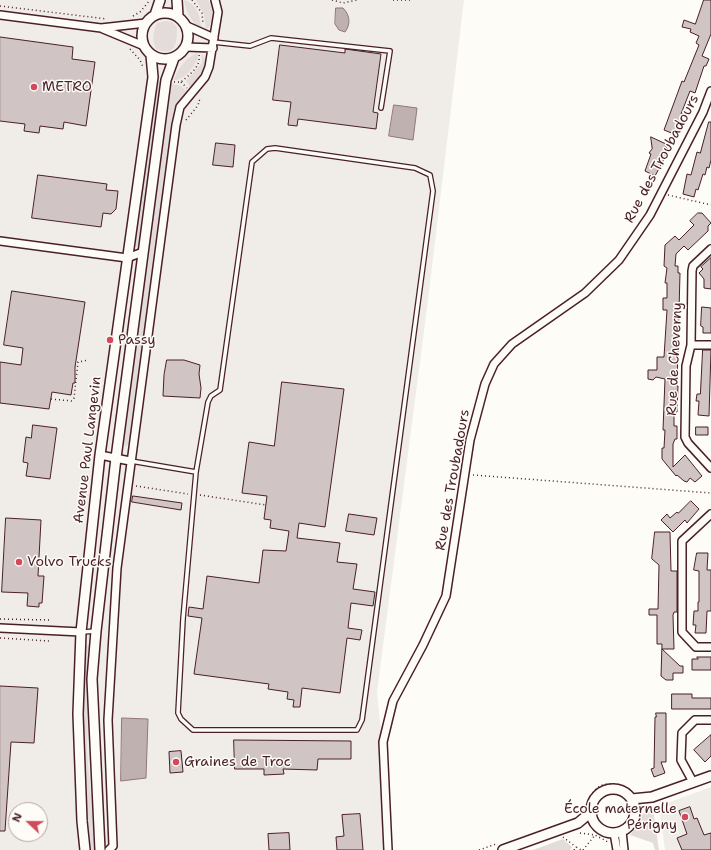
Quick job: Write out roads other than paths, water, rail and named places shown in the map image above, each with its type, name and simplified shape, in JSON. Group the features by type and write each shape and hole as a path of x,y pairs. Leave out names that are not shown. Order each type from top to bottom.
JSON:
{"main road":[{"path":"155,15 160,0"},
{"path":"177,0 178,16"},
{"path":"163,13 178,16 187,26 188,33 186,47 174,58 166,60 158,59 151,55 144,46 142,34 146,22 155,15 163,13"},
{"name":"Avenue Paul Langevin","path":"85,850 82,821 78,714 82,632 100,455 153,77 151,55"},
{"name":"Avenue Paul Langevin","path":"100,850 93,695 96,631 116,458 166,80 174,58"},
{"path":"589,811 596,824 604,831 618,832 632,823 636,811 652,797 711,776"},
{"path":"578,823 589,811 598,795 610,789 622,790 632,795 652,797"},
{"path":"632,795 636,811"},
{"path":"504,850 578,823 596,824"}],"street":[{"path":"111,848 108,720 112,636 117,568 130,461 176,125 180,107 205,77 209,67 218,12 215,0"},
{"path":"0,15 101,28 146,22"},
{"path":"187,26 213,43"},
{"path":"101,28 144,46"},
{"path":"186,47 213,43"},
{"name":"Rue des Troubadours","path":"388,850 383,742 393,701 423,645 446,596 470,440 485,384 494,364 512,344 585,293 619,260 650,215 704,112 711,91"},
{"path":"0,241 127,258 143,252"},
{"name":"Rue de Cheverny","path":"711,249 693,266 692,271 691,345 686,366 685,437 688,443 711,468"},
{"path":"691,345 711,345"},
{"path":"100,455 130,461"},
{"path":"711,514 682,541 682,632 696,647 711,647"},
{"path":"0,628 82,632"},
{"path":"693,782 681,760 682,733 695,720 711,720"},
{"path":"616,847 618,832"},
{"path":"618,832 624,850"}],"lane":[{"path":"213,43 250,46 271,38 390,51 381,108"},
{"path":"275,148 415,168 430,175 433,191 362,720 357,730 193,730 181,719 178,712 183,619 196,472 208,402 211,396 220,390 252,162 267,149 275,148"},
{"path":"130,461 196,472"},
{"path":"82,632 96,631"}],"place":[{"name":"METRO","path":"34,87"},
{"name":"Passy","path":"110,340"},
{"name":"Volvo Trucks","path":"19,562"},
{"name":"Graines de Troc","path":"176,762"},
{"name":"École maternelle Périgny","path":"685,817"}]}
